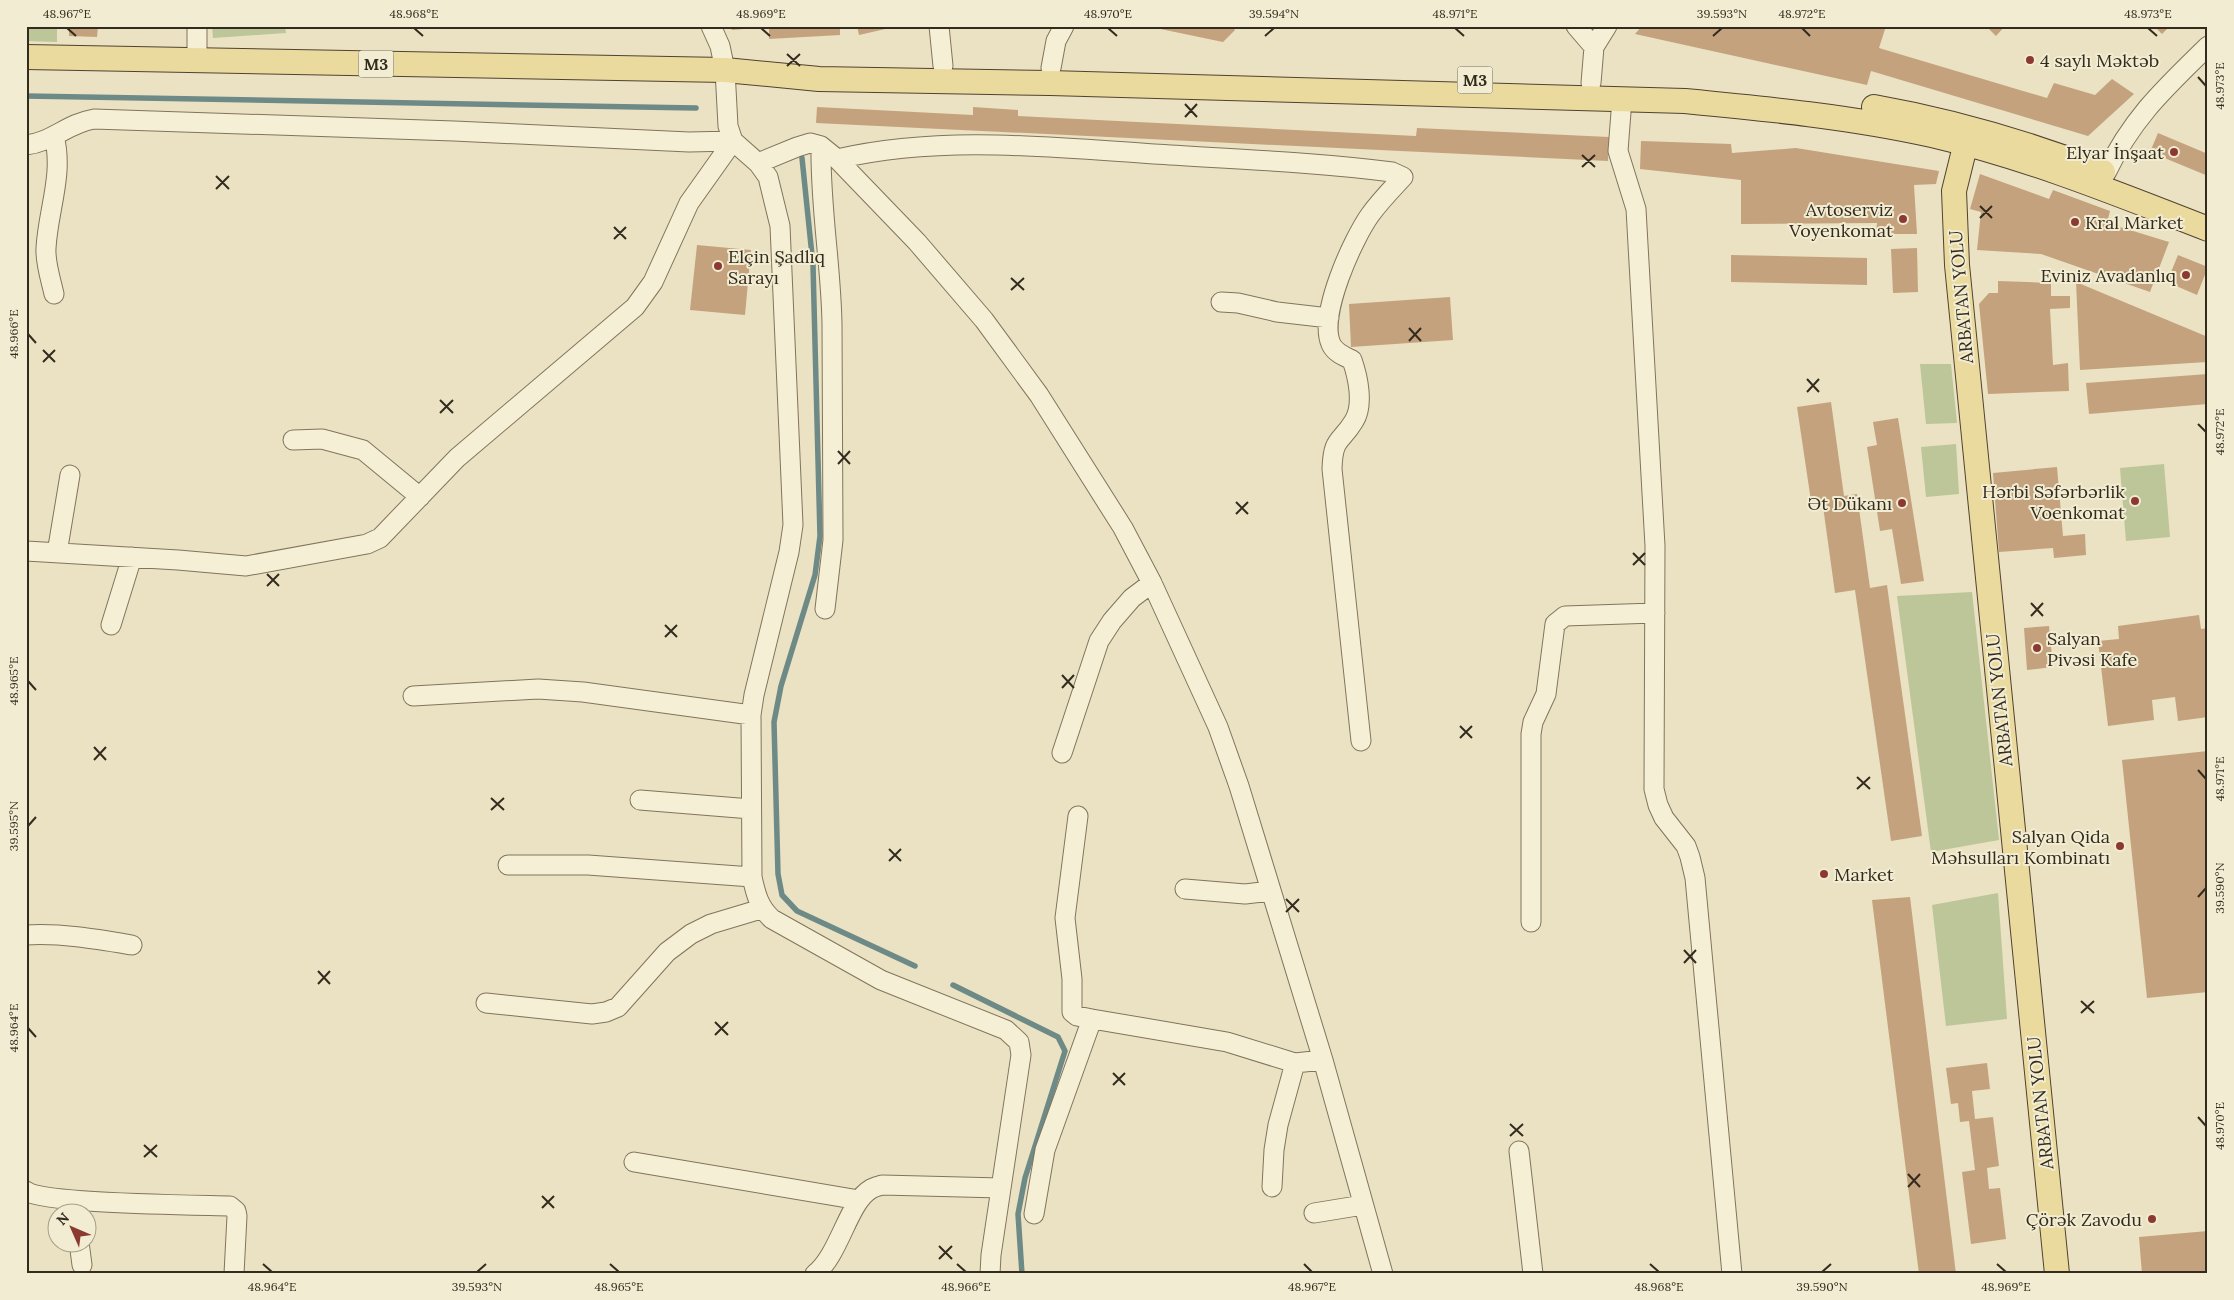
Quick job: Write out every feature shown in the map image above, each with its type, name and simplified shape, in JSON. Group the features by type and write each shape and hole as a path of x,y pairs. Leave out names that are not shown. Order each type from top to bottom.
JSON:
{"main road":[{"name":"M3","path":"26,57 725,70 819,64 943,66 1687,86 1783,94 1889,110 1968,136 2043,149 2208,212"},
{"path":"725,70 819,79 1050,83 1686,101 1782,110 1968,136 2034,164 2208,229"},
{"name":"ARBATAN YOLU","path":"1968,136 1954,192 1957,265 2057,1274"}],"street":[{"path":"196,26 197,60"},
{"path":"711,26 720,46 725,70 728,126 733,140 758,164 768,177 780,226 793,525 789,552 754,695 751,716 752,877 761,909 772,919 860,970 1006,1030 1018,1042 1021,1055 990,1274"},
{"path":"939,26 943,66"},
{"path":"1051,68 1056,41 1064,26"},
{"path":"1576,26 1594,47"},
{"path":"1591,83 1594,47 1607,26"},
{"path":"2106,173 2120,143 2134,122 2208,46"},
{"path":"1622,99 1618,151 1636,209 1655,546 1654,789 1664,818 1686,846 1694,878 1732,1274"},
{"path":"26,145 54,136 70,126 94,119 454,131 689,142 733,140"},
{"path":"54,136 58,151 58,167 46,249 54,294"},
{"path":"26,551 246,566 367,544 380,538 457,458 635,307 653,282 689,203 733,140"},
{"path":"758,164 797,147 810,144 821,146 837,159 917,242 984,320 1039,395 1123,528 1152,583 1218,727 1239,786 1323,1060 1383,1274"},
{"path":"837,159 876,150 963,144 1052,147 1297,163 1392,172 1403,177 1371,214 1358,234 1344,265 1335,292 1330,318 1330,343 1336,352 1352,360 1360,407 1356,419 1336,442 1332,454 1332,469 1361,740"},
{"path":"821,146 820,187 831,296 832,334 833,540 825,609"},
{"path":"1221,302 1238,303 1277,312 1330,318"},
{"path":"293,440 322,438 363,450 420,497"},
{"path":"57,552 70,475"},
{"path":"111,625 132,557"},
{"path":"1062,753 1099,642 1112,621 1132,598 1152,583"},
{"path":"1531,922 1531,734 1533,722 1546,694 1554,624 1565,616 1655,613"},
{"path":"413,696 538,689 583,692 751,716"},
{"path":"640,800 751,809"},
{"path":"1078,816 1064,918 1072,979 1072,1012 1077,1016 1092,1019 1227,1042 1295,1063 1323,1060"},
{"path":"508,865 588,865 752,877"},
{"path":"1185,890 1245,894 1271,891"},
{"path":"486,1003 592,1014 606,1012 618,1007 667,952 691,934 711,924 761,909"},
{"path":"26,935 82,936 132,945"},
{"path":"1034,1214 1045,1150 1092,1019"},
{"path":"1272,1187 1274,1150 1278,1125 1295,1063"},
{"path":"1519,1151 1533,1274"},
{"path":"634,1162 859,1200"},
{"path":"815,1274 827,1262 859,1200 870,1189 882,1185 1001,1188"},
{"path":"26,1190 61,1202"},
{"path":"98,1206 230,1206 236,1211 238,1216 234,1274"},
{"path":"1314,1213 1363,1206"},
{"path":"80,1252 82,1265"}],"green space":[{"path":"26,26 57,26 57,42 26,41"},
{"path":"212,26 285,26 286,33 213,38"},
{"path":"1920,364 1951,364 1957,423 1926,424"},
{"path":"1956,444 1959,494 1926,497 1921,447"},
{"path":"2164,464 2170,537 2126,541 2120,468"},
{"path":"1972,592 1999,840 1931,852 1897,596"},
{"path":"1998,893 2007,1019 1946,1026 1932,905"}],"building":[{"path":"69,26 98,26 97,37 69,36"},
{"path":"729,26 756,26 756,28 732,30"},
{"path":"769,26 840,26 840,35 769,39"},
{"path":"857,26 894,26 894,27 859,35"},
{"path":"1146,26 1232,26 1235,30 1223,42"},
{"path":"1642,26 1886,26 1879,48 2047,98 2054,83 2095,95 2112,79 2134,94 2088,136 1871,71 1867,85 1635,34"},
{"path":"1986,26 2005,26 1996,36"},
{"path":"2154,26 2170,26 2162,34"},
{"path":"817,107 973,115 973,107 1018,110 1018,116 1416,136 1417,128 1609,137 1608,161 816,123"},
{"path":"2158,133 2208,154 2208,176 2150,152"},
{"path":"1641,141 1731,144 1732,153 1796,148 1939,171 1936,184 1914,185 1917,234 1876,234 1877,223 1741,224 1741,180 1640,169"},
{"path":"1980,174 2049,199 2053,190 2110,211 2107,223 2169,242 2150,292 2041,254 1977,250 1981,212 1970,209"},
{"path":"697,245 751,250 745,315 690,310"},
{"path":"1917,248 1918,292 1893,293 1891,249"},
{"path":"1731,255 1867,258 1867,285 1731,282"},
{"path":"2178,255 2208,267 2197,295 2167,282"},
{"path":"1998,281 2051,283 2051,296 2070,296 2070,308 2050,309 2053,365 2068,363 2069,391 1988,394 1979,304 1989,293 1998,293"},
{"path":"2076,282 2208,337 2207,362 2080,370"},
{"path":"1450,297 1453,340 1351,347 1349,304"},
{"path":"2208,374 2208,404 2089,414 2086,383"},
{"path":"1831,402 1844,496 1857,494 1870,588 1887,585 1922,836 1891,841 1855,590 1835,593 1822,499 1811,501 1797,407"},
{"path":"1898,418 1924,581 1901,584 1892,529 1880,531 1867,447 1877,445 1873,422"},
{"path":"2057,467 2063,536 2085,534 2086,555 2054,558 2053,548 1999,552 1993,473"},
{"path":"2199,615 2201,629 2208,628 2208,717 2178,721 2175,697 2152,700 2154,720 2108,726 2098,641 2119,639 2118,626"},
{"path":"2049,626 2053,667 2027,670 2024,628"},
{"path":"2208,751 2208,992 2147,998 2122,760"},
{"path":"1910,897 1956,1274 1919,1274 1872,900"},
{"path":"1987,1063 1990,1089 1972,1091 1975,1119 1993,1117 1999,1166 1987,1168 1989,1189 2000,1188 2006,1239 1971,1244 1962,1172 1975,1170 1969,1121 1960,1122 1958,1103 1951,1104 1946,1068"},
{"path":"2208,1231 2208,1274 2142,1274 2139,1237"}],"waterway":[{"path":"26,96 696,108"},
{"path":"802,158 813,265 820,536 815,575 781,686 774,722 778,874 782,895 797,911 915,966"},
{"path":"953,985 1058,1037 1065,1051 1025,1178 1018,1214 1022,1274"}],"place":[{"name":"4 saylı Məktəb","path":"2030,60"},
{"name":"Elyar İnşaat","path":"2174,152"},
{"name":"Avtoserviz Voyenkomat","path":"1903,219"},
{"name":"Kral Market","path":"2075,222"},
{"name":"Elçin Şadlıq Sarayı","path":"718,266"},
{"name":"Eviniz Avadanlıq","path":"2186,275"},
{"name":"Hərbi Səfərbərlik Voenkomat","path":"2135,501"},
{"name":"Ət Dükanı","path":"1902,503"},
{"name":"Salyan Pivəsi Kafe","path":"2037,648"},
{"name":"Salyan Qida Məhsulları Kombinatı","path":"2120,846"},
{"name":"Market","path":"1824,874"},
{"name":"Çörək Zavodu","path":"2152,1219"}]}
